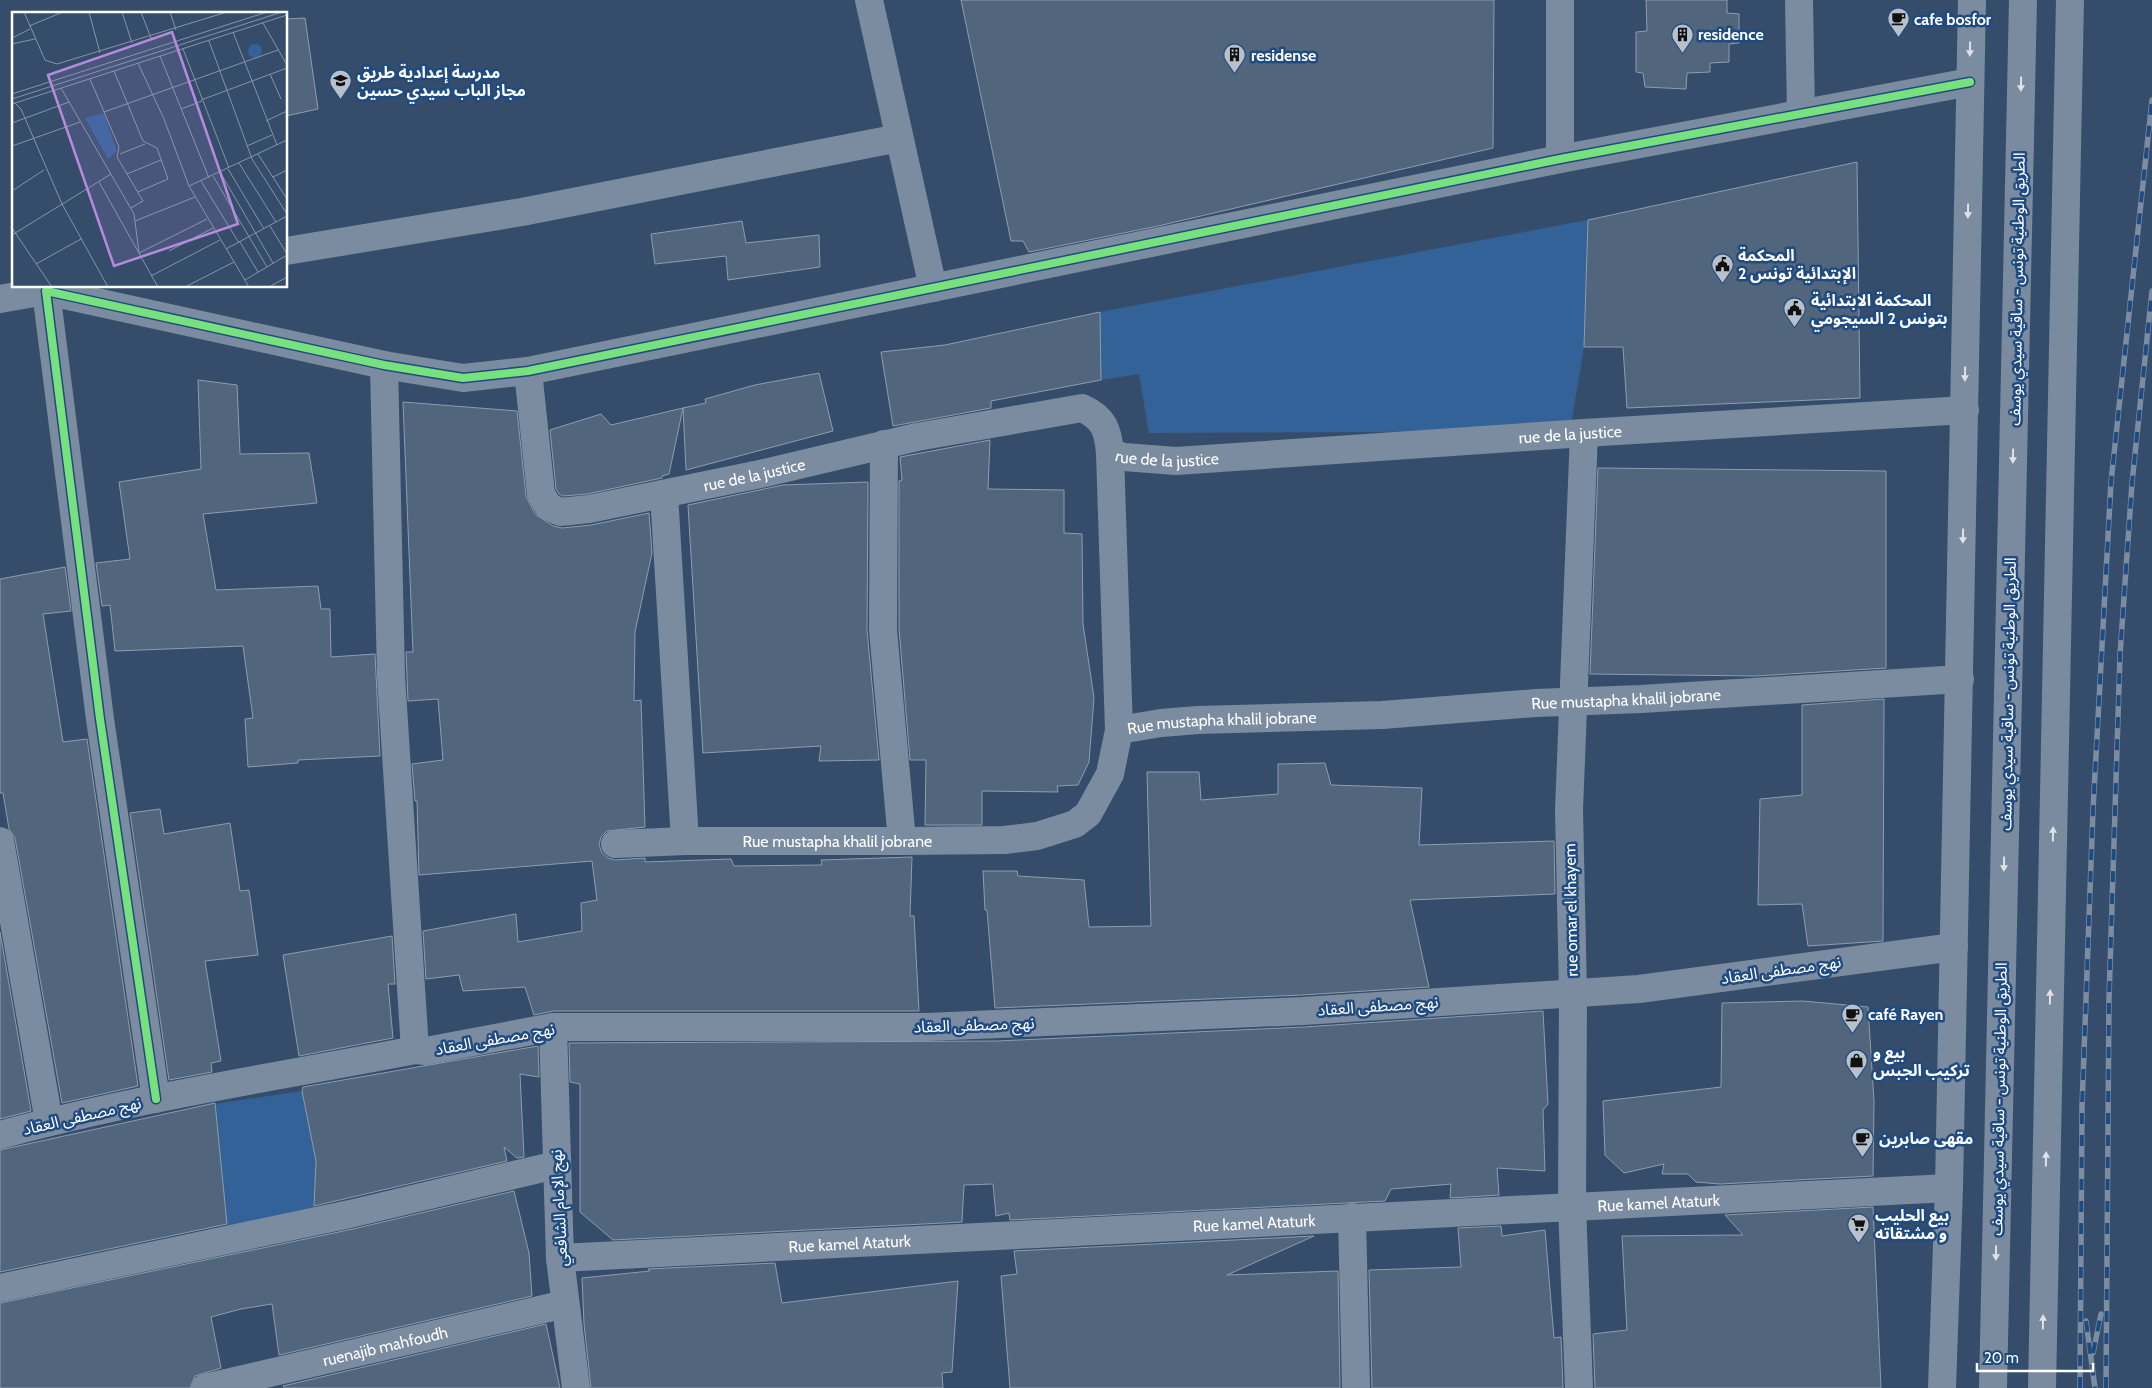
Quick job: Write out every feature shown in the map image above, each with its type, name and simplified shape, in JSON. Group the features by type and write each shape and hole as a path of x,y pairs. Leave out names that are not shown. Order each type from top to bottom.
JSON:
{"highway":[{"name":"الطريق الوطنية تونس - ساقية سيدي يوسف","path":"1993,1388 2023,0"},
{"path":"2042,1388 2070,0"}],"street":[{"path":"869,0 932,288"},
{"path":"1560,0 1560,159"},
{"path":"1799,0 1801,114"},
{"path":"1942,1388 1949,1188 1972,0"},
{"path":"46,291 384,365 463,378 528,371 1560,159 1970,82"},
{"path":"288,251 522,212 899,138"},
{"path":"0,299 64,288"},
{"path":"46,291 100,719 156,1099"},
{"path":"384,365 391,676 415,1050"},
{"name":"rue de la justice","path":"528,371 541,494 548,506 560,512 589,509 664,494 884,444 1082,408 1094,414 1104,423 1110,453 1124,457 1176,461 1584,433 1965,410"},
{"name":"rue omar el khayem","path":"1579,1388 1572,1206 1573,993 1569,810 1584,433"},
{"path":"884,444 883,630 902,842"},
{"path":"1110,453 1119,730"},
{"path":"664,494 685,841"},
{"name":"Rue mustapha khalil jobrane","path":"615,844 685,841 902,842 1004,840 1037,836 1075,824 1088,814 1110,774 1119,730 1161,722 1382,715 1960,679"},
{"path":"0,841 49,1122"},
{"name":"نهج مصطفى العقاد","path":"0,1135 49,1122 156,1099 415,1050 445,1047 553,1027 937,1027 1303,1011 1639,989 1954,947"},
{"name":"نهج الإمام الشافعي","path":"553,1027 560,1258 576,1388"},
{"path":"0,1288 350,1214 556,1165"},
{"name":"Rue kamel Ataturk","path":"560,1258 1949,1188"},
{"path":"1352,1217 1356,1388"},
{"name":"ruenajib mahfoudh","path":"205,1388 565,1304"}],"shaded area":[{"path":"1588,220 1584,347 1570,431 1149,433 1139,374 1101,380 1100,312"},
{"path":"302,1091 316,1161 314,1214 228,1234 215,1104"}],"building":[{"name":"residense","path":"961,0 1494,0 1493,148 1158,226 1029,252 1023,241 1011,241"},
{"name":"residence","path":"1646,0 1727,0 1727,13 1739,14 1739,43 1729,44 1729,62 1710,63 1710,72 1687,73 1686,89 1645,87 1643,73 1636,72 1636,32 1647,31"},
{"path":"305,18 318,109 288,116 288,19"},
{"name":"المحكمة الإبتدائية تونس 2","path":"1857,162 1860,398 1627,408 1623,347 1584,347 1588,220"},
{"path":"742,221 746,243 819,235 820,267 728,280 726,256 655,264 651,234"},
{"path":"1100,312 1101,380 991,401 991,408 893,426 881,352 945,345"},
{"path":"819,373 833,431 686,470 683,408 706,403 705,399 755,385"},
{"path":"198,380 237,385 240,454 309,453 317,503 203,514 216,590 318,586 321,609 330,609 331,657 375,654 380,756 298,760 298,763 248,767 245,719 253,718 243,646 115,651 110,605 102,606 96,563 130,559 119,482 201,469"},
{"path":"403,402 517,411 526,496 535,514 553,526 562,528 591,525 649,513 652,553 635,632 634,701 641,700 645,827 607,831 601,837 599,845 602,853 608,858 615,860 645,858 645,862 731,859 734,866 822,865 821,860 912,857 910,916 914,916 919,1011 553,1011 534,1015 525,987 463,991 459,975 426,979 423,931 516,914 518,942 582,931 581,903 597,900 592,861 419,875 417,801 415,801 412,764 443,760 438,699 408,701 406,652 413,652"},
{"path":"683,408 669,474 662,476 662,478 587,494 563,496 559,494 556,489 550,430 601,414 611,425"},
{"path":"990,440 988,489 1064,490 1064,533 1082,534 1083,624 1094,698 1089,762 1078,785 1057,786 1058,792 982,791 982,825 925,825 926,760 910,760 899,629 899,481 902,480 900,457"},
{"path":"1598,468 1886,471 1886,668 1756,676 1590,674"},
{"path":"868,482 867,630 879,760 819,761 821,746 703,753 688,505 783,485"},
{"path":"65,567 71,611 43,614 63,742 87,739 138,1086 62,1103 15,838 9,829 3,793 0,793 0,579"},
{"path":"1884,699 1883,941 1808,946 1802,904 1758,905 1760,799 1802,795 1802,705"},
{"path":"1325,763 1331,785 1422,788 1419,845 1554,841 1555,894 1410,900 1429,987 1302,995 995,1008 983,871 1017,871 1018,876 1084,880 1089,927 1151,926 1147,772 1199,772 1201,800 1278,794 1278,764"},
{"path":"160,809 164,834 230,823 240,891 249,890 258,955 205,961 221,1061 211,1063 212,1072 169,1080 130,813"},
{"path":"0,932 31,1111 0,1119"},
{"path":"392,936 395,984 388,984 393,1038 299,1056 283,955"},
{"path":"1803,1001 1868,1007 1874,1101 1873,1176 1720,1184 1696,1182 1688,1174 1662,1174 1664,1164 1624,1173 1605,1155 1603,1101 1721,1087 1722,1003"},
{"path":"1543,1011 1548,1104 1543,1110 1545,1171 1497,1168 1499,1195 1450,1198 1451,1184 1391,1189 1385,1201 1010,1220 1009,1213 996,1216 993,1184 964,1185 962,1222 613,1240 580,1212 580,1084 570,1082 569,1043 997,1041 1304,1027"},
{"path":"538,1046 539,1077 520,1074 524,1157 517,1158 504,1147 507,1161 314,1206 316,1161 302,1091 303,1087"},
{"path":"215,1103 227,1224 0,1272 0,1150"},
{"path":"514,1191 529,1253 532,1296 279,1355 272,1304 241,1309 211,1317 221,1368 195,1376 190,1388 0,1388 0,1303 353,1229"},
{"path":"1873,1207 1881,1388 1595,1388 1593,1334 1627,1330 1622,1236 1743,1235 1725,1215"},
{"path":"1501,1226 1502,1236 1545,1230 1554,1338 1561,1337 1563,1388 1372,1388 1369,1270 1461,1267 1458,1228"},
{"path":"1314,1236 1227,1275 1338,1271 1340,1388 1010,1388 1001,1276 1017,1274 1014,1251"},
{"path":"775,1263 782,1303 958,1281 952,1372 942,1373 943,1388 591,1388 584,1324 582,1278 650,1271 648,1269"},
{"path":"546,1324 560,1388 284,1388 283,1386"}],"railway":[{"path":"2080,1388 2082,1107 2093,810 2111,482 2152,100"},
{"path":"2106,1388 2109,999 2120,655 2132,483 2152,291"},
{"path":"2093,1353 2101,1314"},
{"path":"2086,1321 2095,1388"}],"cycle path":[{"path":"156,1099 100,719 46,291 384,365 463,378 528,371 1560,159 1970,82"}],"place":[{"name":"cafe bosfor","path":"1898,38"},
{"name":"residence","path":"1682,53"},
{"name":"residense","path":"1235,74"},
{"name":"مدرسة إعدادية طريق مجاز الباب سيدي حسين","path":"341,100"},
{"name":"المحكمة الإبتدائية تونس 2","path":"1722,283"},
{"name":"المحكمة الابتدائية بتونس 2 السيجومي","path":"1795,328"},
{"name":"café Rayen","path":"1852,1033"},
{"name":"بيع و تركيب الجبس","path":"1857,1080"},
{"name":"مقهى صابرين","path":"1863,1157"},
{"name":"بيع الحليب و مشتقاته","path":"1859,1243"}]}
